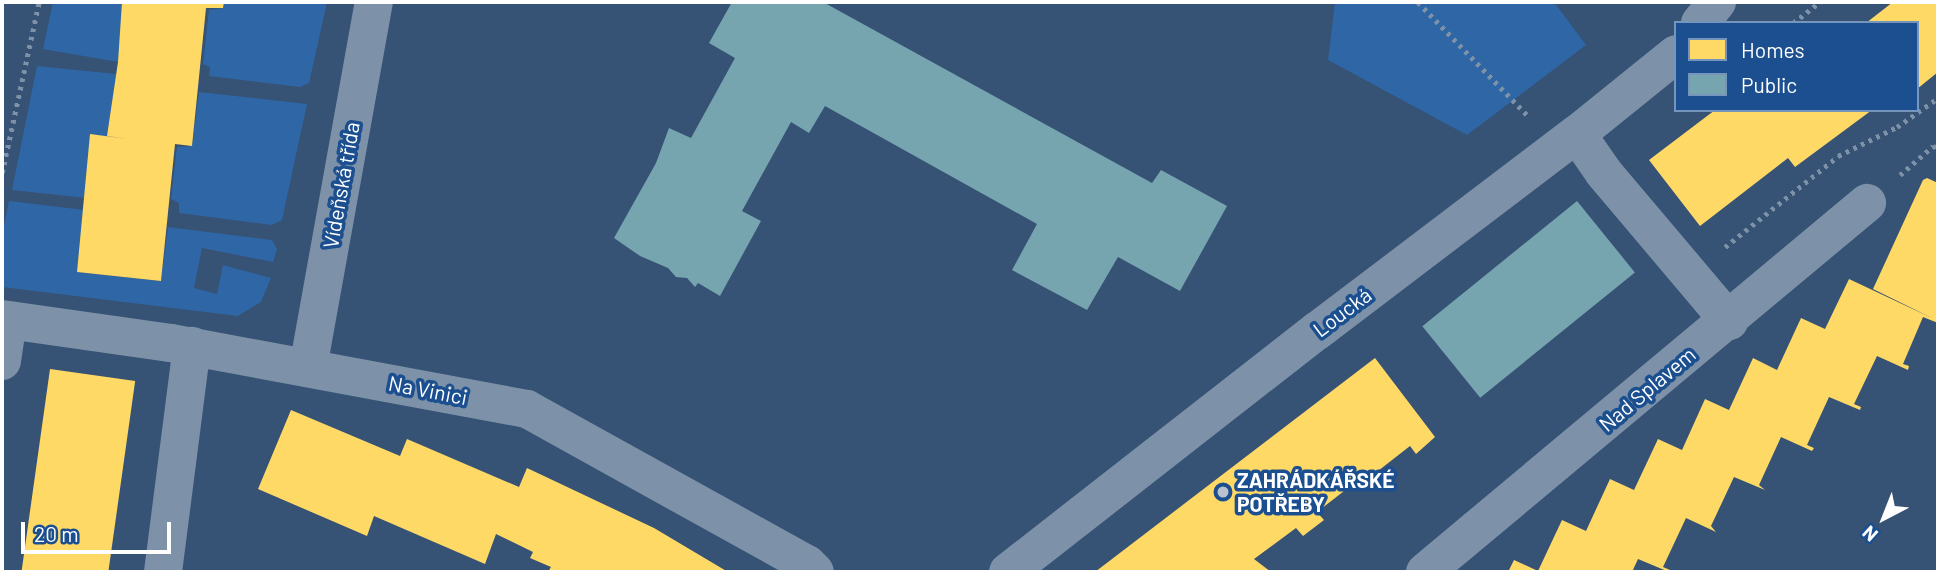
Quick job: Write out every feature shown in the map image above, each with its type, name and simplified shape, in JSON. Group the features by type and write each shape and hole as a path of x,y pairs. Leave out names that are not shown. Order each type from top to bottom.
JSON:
{"street":[{"name":"Vídeňská třída","path":"309,368 373,2"},
{"path":"1702,21 1717,2"},
{"name":"Loucká","path":"1008,572 1317,331 1577,134 1674,56"},
{"path":"1577,134 1604,173 1729,321"},
{"name":"Nad Splavem","path":"1425,572 1729,321 1867,203"},
{"name":"Na Vinici","path":"5,320 192,346 527,409 785,552 815,572"},
{"path":"2,361 5,320"},
{"path":"163,572 192,346"}],"path":[{"path":"2,173 38,2"},
{"path":"1418,2 1530,118"},
{"path":"1796,21 1820,2"},
{"path":"1919,111 1938,98"},
{"path":"1691,276 1838,156 1897,127 1918,112"}],"shaded area":[{"path":"53,2 126,2 118,62 43,49"},
{"path":"224,2 327,2 309,83 300,87 209,76 210,67 203,64 209,10 223,8"},
{"path":"1335,2 1554,2 1586,45 1467,135 1328,60"},
{"path":"37,66 117,74 107,136 110,138 86,198 12,190"},
{"path":"199,92 307,104 282,220 272,225 179,213 179,203 171,199 177,147 192,146"},
{"path":"9,201 85,210 77,272 161,281 168,227 272,240 277,249 273,262 202,248 194,288 217,294 223,265 271,278 261,302 238,316 2,287 2,236"}],"building: Homes":[{"path":"122,2 224,2 223,8 206,8 192,146 175,144 161,281 77,272 90,134 128,139 107,136 118,62"},
{"path":"1893,2 1938,2 1938,72 1919,87 1919,21 1869,21"},
{"path":"1712,112 1869,112 1795,167 1788,158 1700,226 1649,160"},
{"path":"1927,178 1938,183 1938,323 1923,317 1903,364 1909,366 1908,370 1877,356 1854,404 1861,407 1860,410 1829,397 1807,445 1814,448 1812,451 1781,437 1759,485 1765,490 1734,477 1711,526 1716,532 1686,518 1663,567 1670,570 1669,572 1638,559 1632,572 1508,572 1514,560 1538,571 1562,520 1586,531 1610,479 1634,490 1658,439 1682,450 1705,399 1729,410 1753,358 1777,370 1801,318 1825,329 1849,279 1934,319 1873,289 1923,180"},
{"path":"1375,358 1435,437 1416,454 1410,446 1360,485 1357,481 1317,512 1324,520 1303,536 1296,528 1254,559 1271,572 1095,572"},
{"path":"50,369 135,381 108,572 21,572"},
{"path":"291,410 400,456 407,439 519,487 527,468 654,528 728,572 548,572 551,567 530,558 533,552 496,534 485,564 374,516 367,536 258,489"}],"building: Public":[{"path":"732,2 823,2 1152,183 1161,170 1227,206 1180,291 1118,257 1087,310 1012,270 1037,224 825,106 809,133 791,122 742,211 761,221 720,296 698,283 695,287 687,278 676,277 668,268 640,256 614,238 656,163 669,128 691,138 735,58 709,43"},
{"path":"1577,201 1635,272 1480,398 1422,326"}],"place":[{"name":"ZAHRÁDKÁŘSKÉ POTŘEBY","path":"1223,492"}]}
